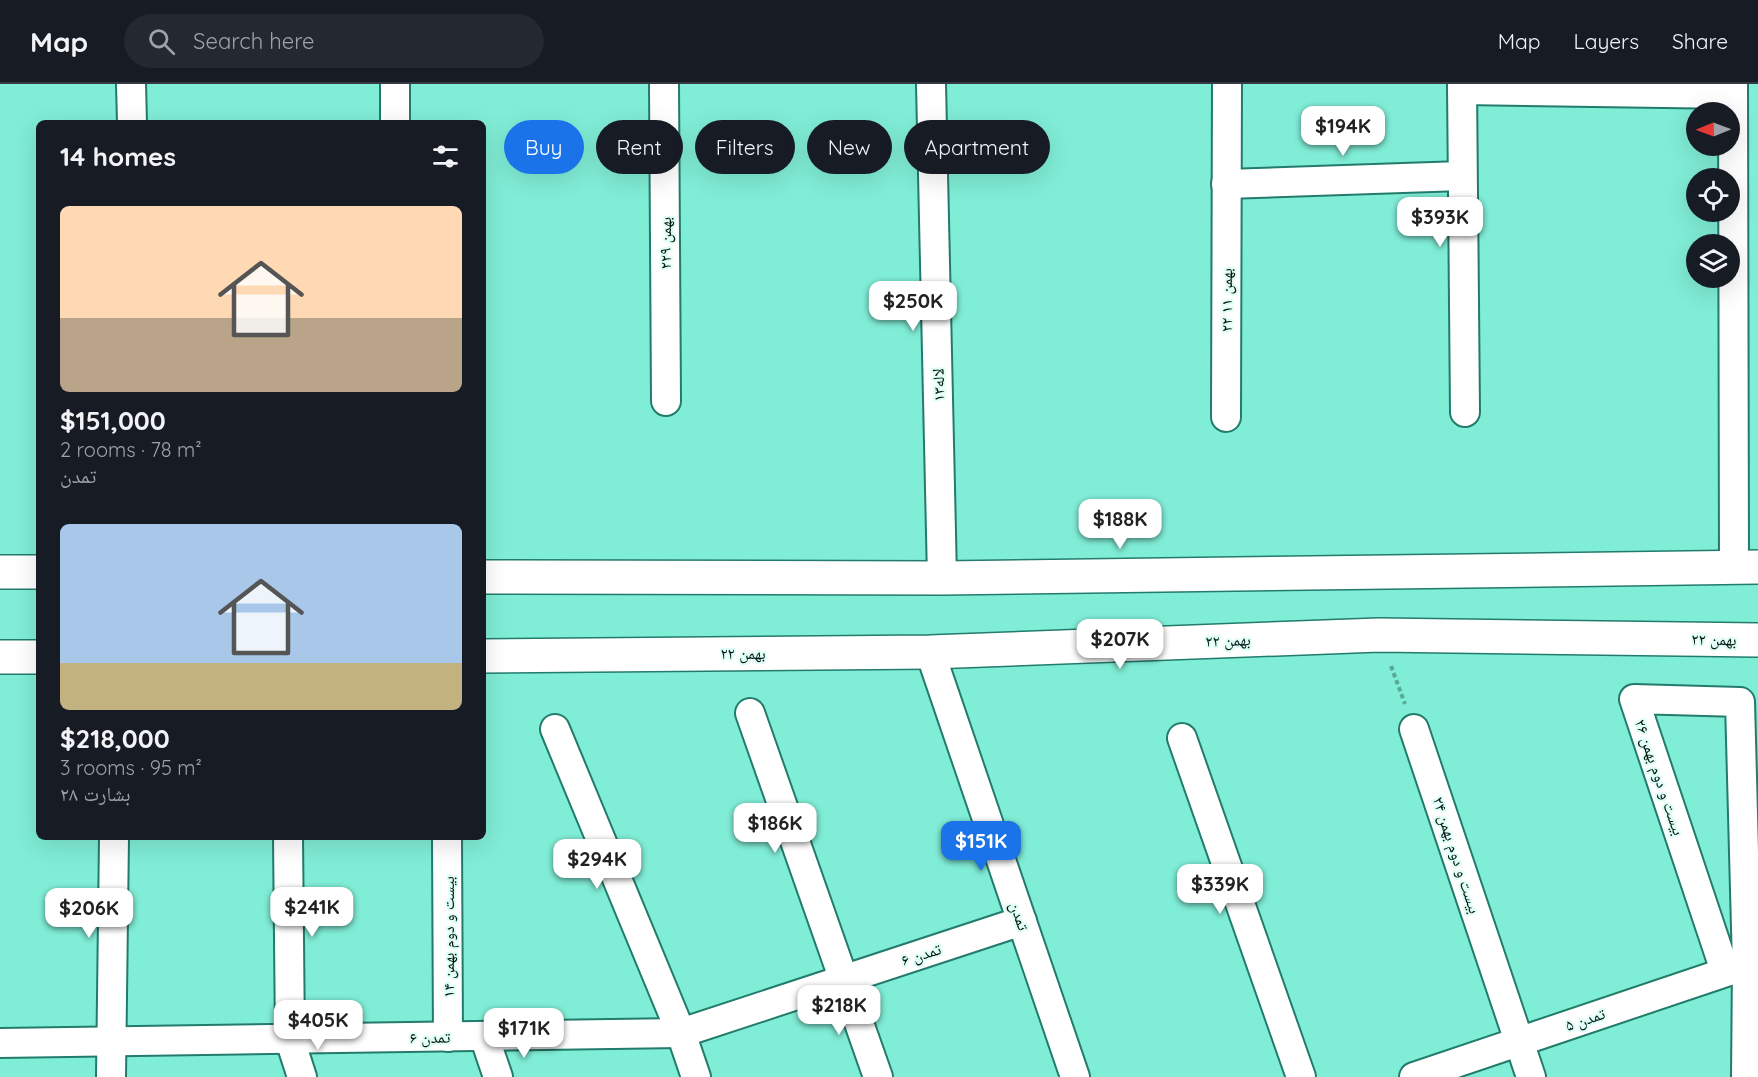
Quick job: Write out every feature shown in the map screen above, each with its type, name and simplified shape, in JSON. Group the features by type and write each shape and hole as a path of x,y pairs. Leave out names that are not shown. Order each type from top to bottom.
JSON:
{"main road":[{"path":"486,577 942,578 1746,567"},
{"path":"0,572 36,572"},
{"name":"۲۲ بهمن","path":"486,656 930,652 1379,635 1758,640"},
{"path":"0,657 36,657"}],"street":[{"path":"131,84 132,120"},
{"path":"395,84 395,120"},
{"name":"۲۲بهمن ۹","path":"664,84 666,402"},
{"name":"لاله۱۳","path":"931,84 942,578"},
{"name":"۲۲ بهمن ۱۱","path":"1226,417 1227,84"},
{"path":"1465,412 1462,87 1733,89 1746,183 1746,567"},
{"path":"1226,184 1462,176"},
{"name":"تمدن","path":"930,652 1075,1077"},
{"name":"بیست و دوم بهمن ۲۶","path":"1743,967 1634,699 1740,702 1746,1077"},
{"path":"750,713 878,1077"},
{"path":"555,729 681,1033 696,1077"},
{"name":"بیست و دوم بهمن ۲۴","path":"1414,729 1532,1077"},
{"path":"1182,738 1301,1077"},
{"path":"111,1077 114,840"},
{"path":"288,840 290,1040 303,1077"},
{"name":"بیست و دوم بهمن ۱۴","path":"447,840 448,1036"},
{"name":"تمدن ۶","path":"0,1043 681,1033 1022,921"},
{"name":"تمدن ۵","path":"1414,1077 1743,967"},
{"path":"484,1036 498,1077"},
{"path":"110,1043 121,1077"}],"path":[{"path":"1379,635 1414,729"}]}
